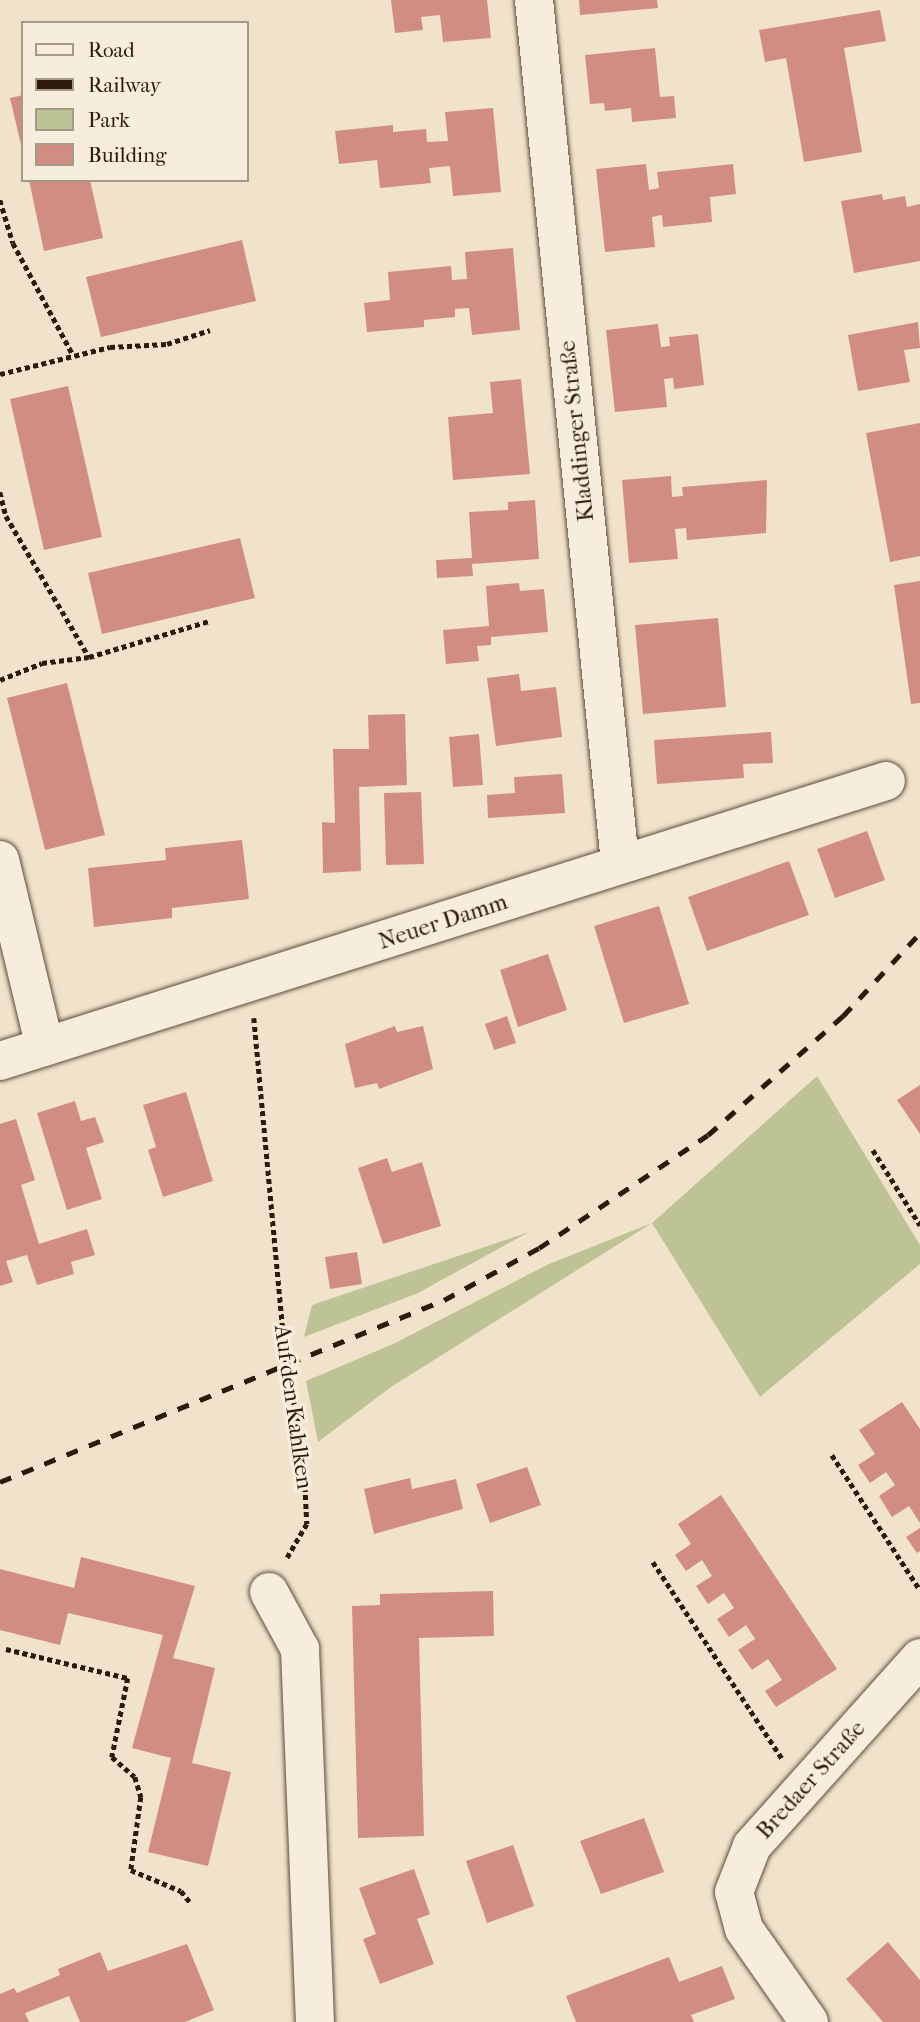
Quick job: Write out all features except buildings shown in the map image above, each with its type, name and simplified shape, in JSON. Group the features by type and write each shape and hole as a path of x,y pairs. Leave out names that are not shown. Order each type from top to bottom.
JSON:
{"street":[{"name":"Kladdinger Straße","path":"534,0 620,863"},
{"name":"Neuer Damm","path":"0,1061 251,985 620,863 886,781"},
{"path":"0,860 45,1047"},
{"path":"269,1592 300,1649 315,2022"},
{"name":"Bredaer Straße","path":"809,2022 744,1929 734,1892 752,1846 805,1783 920,1658"}],"path":[{"path":"0,201 13,243 73,355"},
{"path":"0,374 73,355 167,344 210,330"},
{"path":"0,492 6,516 89,657"},
{"path":"0,680 42,663 89,657 209,621"},
{"name":"Auf den Kahlken","path":"251,985 286,1366 303,1444 307,1524 269,1592"},
{"path":"873,1150 920,1224"},
{"path":"832,1455 920,1590"},
{"path":"653,1562 780,1756 805,1783"},
{"path":"6,1649 128,1678 112,1757 135,1777 141,1797 131,1870 181,1891 190,1902"}],"green space":[{"path":"817,1076 920,1245 920,1264 760,1397 652,1223"},
{"path":"652,1223 391,1387 318,1442 306,1381 393,1344 549,1264"},
{"path":"529,1232 418,1293 304,1337 312,1305"}],"railway":[{"path":"0,1482 444,1300 539,1248 708,1135 843,1016 920,933"}]}
